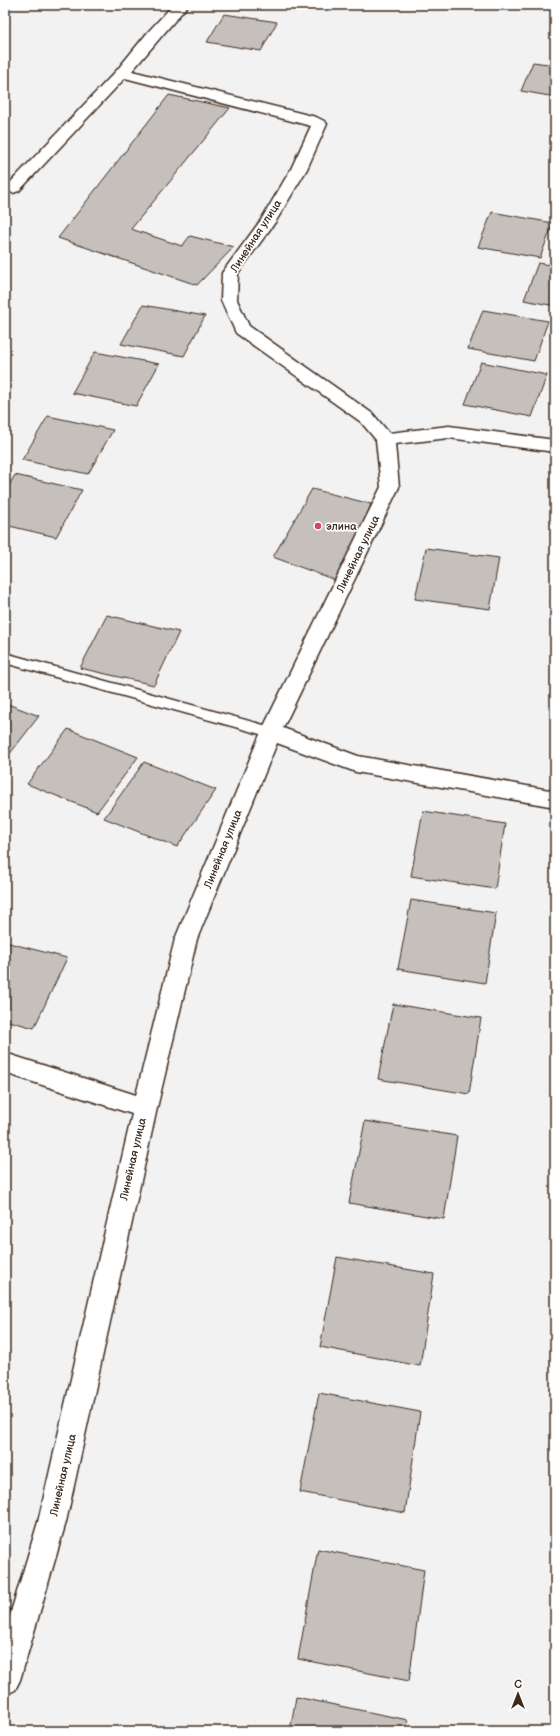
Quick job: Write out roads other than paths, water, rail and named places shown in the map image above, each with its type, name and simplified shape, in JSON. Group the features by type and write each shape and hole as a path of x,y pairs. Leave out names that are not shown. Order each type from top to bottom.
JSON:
{"street":[{"path":"13,188 122,73 181,5"},
{"name":"Линейная улица","path":"5,1680 52,1522 145,1108 186,939 271,732 390,487 385,439 367,418 242,329 229,300 230,273 268,220 299,169 319,124 311,120 122,73"},
{"path":"385,439 449,432 555,446"},
{"path":"271,732 356,764 555,799"},
{"path":"5,1063 145,1108"}],"lane":[{"path":"5,658 271,732"}],"place":[{"name":"элина","path":"318,526"}]}
